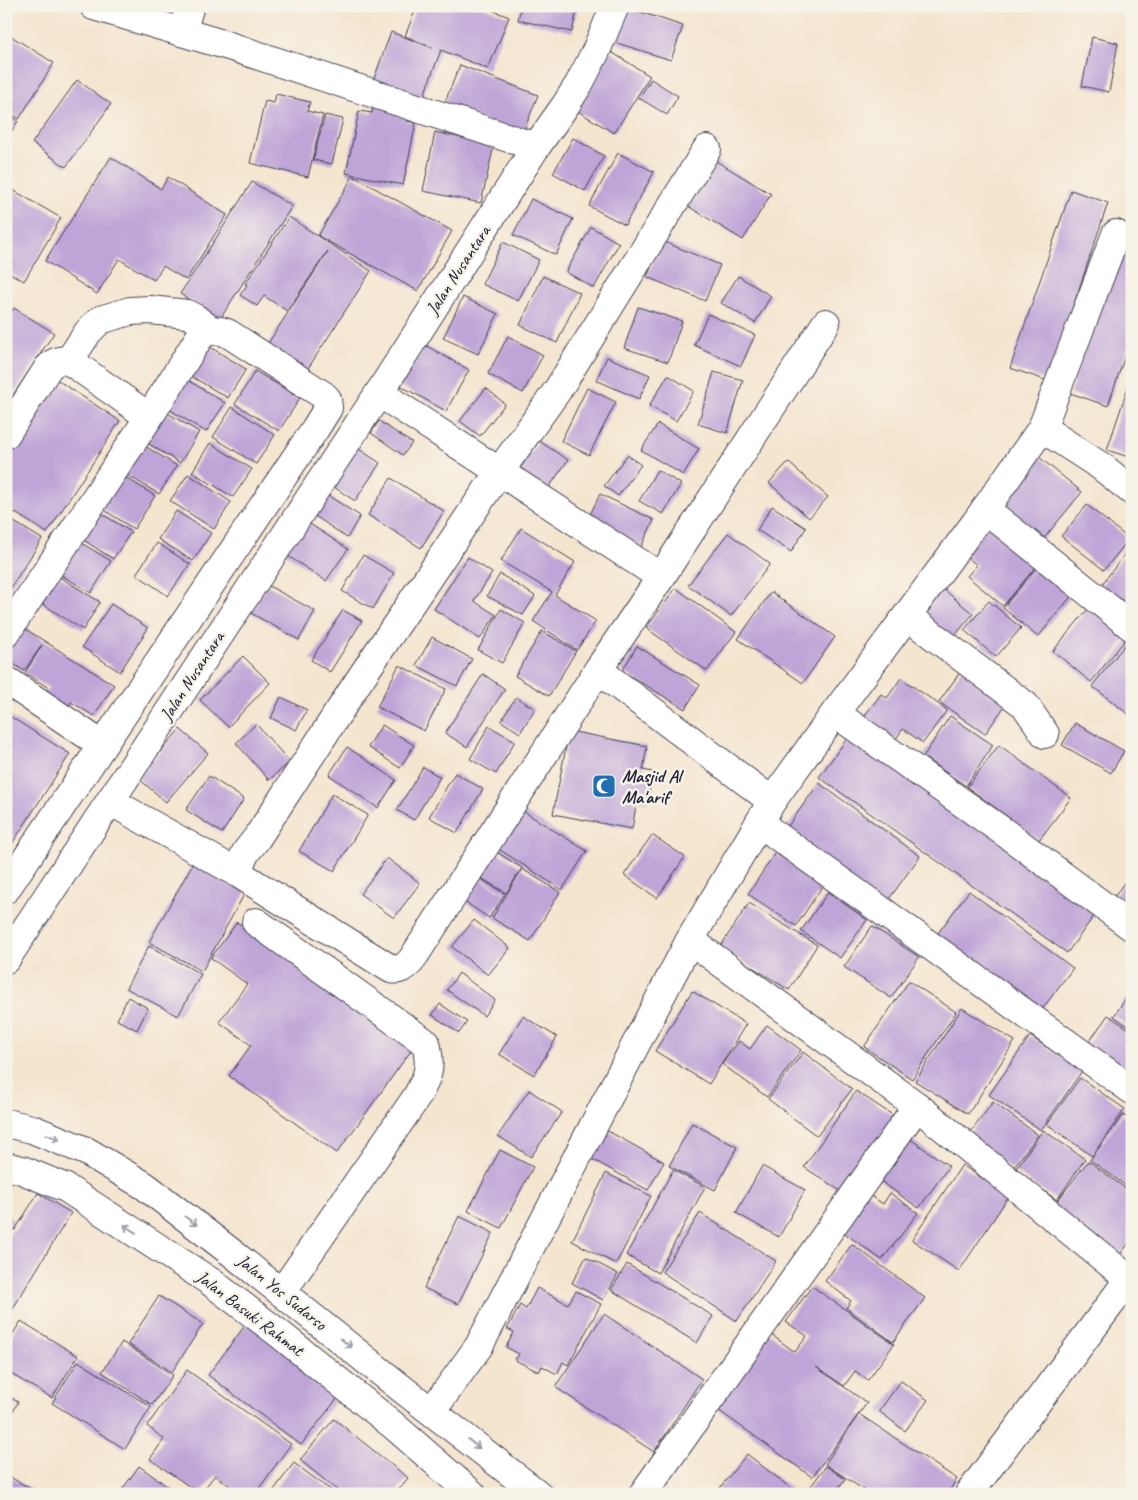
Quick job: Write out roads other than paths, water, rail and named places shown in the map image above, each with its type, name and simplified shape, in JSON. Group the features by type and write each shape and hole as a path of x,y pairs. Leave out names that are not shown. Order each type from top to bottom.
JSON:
{"main road":[{"path":"94,6 229,46 536,147"},
{"path":"182,32 190,6"},
{"name":"Jalan Nusantara","path":"6,959 379,393 536,147 565,106 596,51 615,6"},
{"path":"236,872 246,852 353,690 499,472 557,391 707,149"},
{"path":"432,1411 474,1353 487,1331 690,940 766,812 835,713 1042,428 1116,234"},
{"path":"69,361 88,332 100,320 130,311 150,310 187,314 212,331"},
{"path":"110,802 236,872 391,969 396,970 406,966 826,323"},
{"path":"6,633 201,335 212,331 223,331 323,395 328,402 328,408 6,889"},
{"path":"6,434 52,363 63,360 69,361 149,417"},
{"path":"379,393 661,576"},
{"path":"1042,428 1102,467 1132,491"},
{"path":"985,509 1132,627"},
{"path":"907,616 1025,705 1045,734"},
{"path":"598,670 766,812 1132,1090"},
{"path":"6,680 102,745"},
{"path":"835,713 1008,835 1132,927"},
{"path":"256,922 426,1043 430,1058 427,1078 416,1098 282,1292"},
{"path":"690,940 917,1106 1131,1279 969,1494"},
{"path":"643,1494 917,1106"},
{"name":"Jalan Yos Sudarso","path":"6,1123 32,1129 86,1151 145,1186 538,1494"},
{"name":"Jalan Basuki Rahmat","path":"6,1166 22,1170 66,1188 211,1282 277,1332 393,1426 472,1494"}],"place":[{"name":"Masjid Al Ma'arif","path":"604,786"}]}
